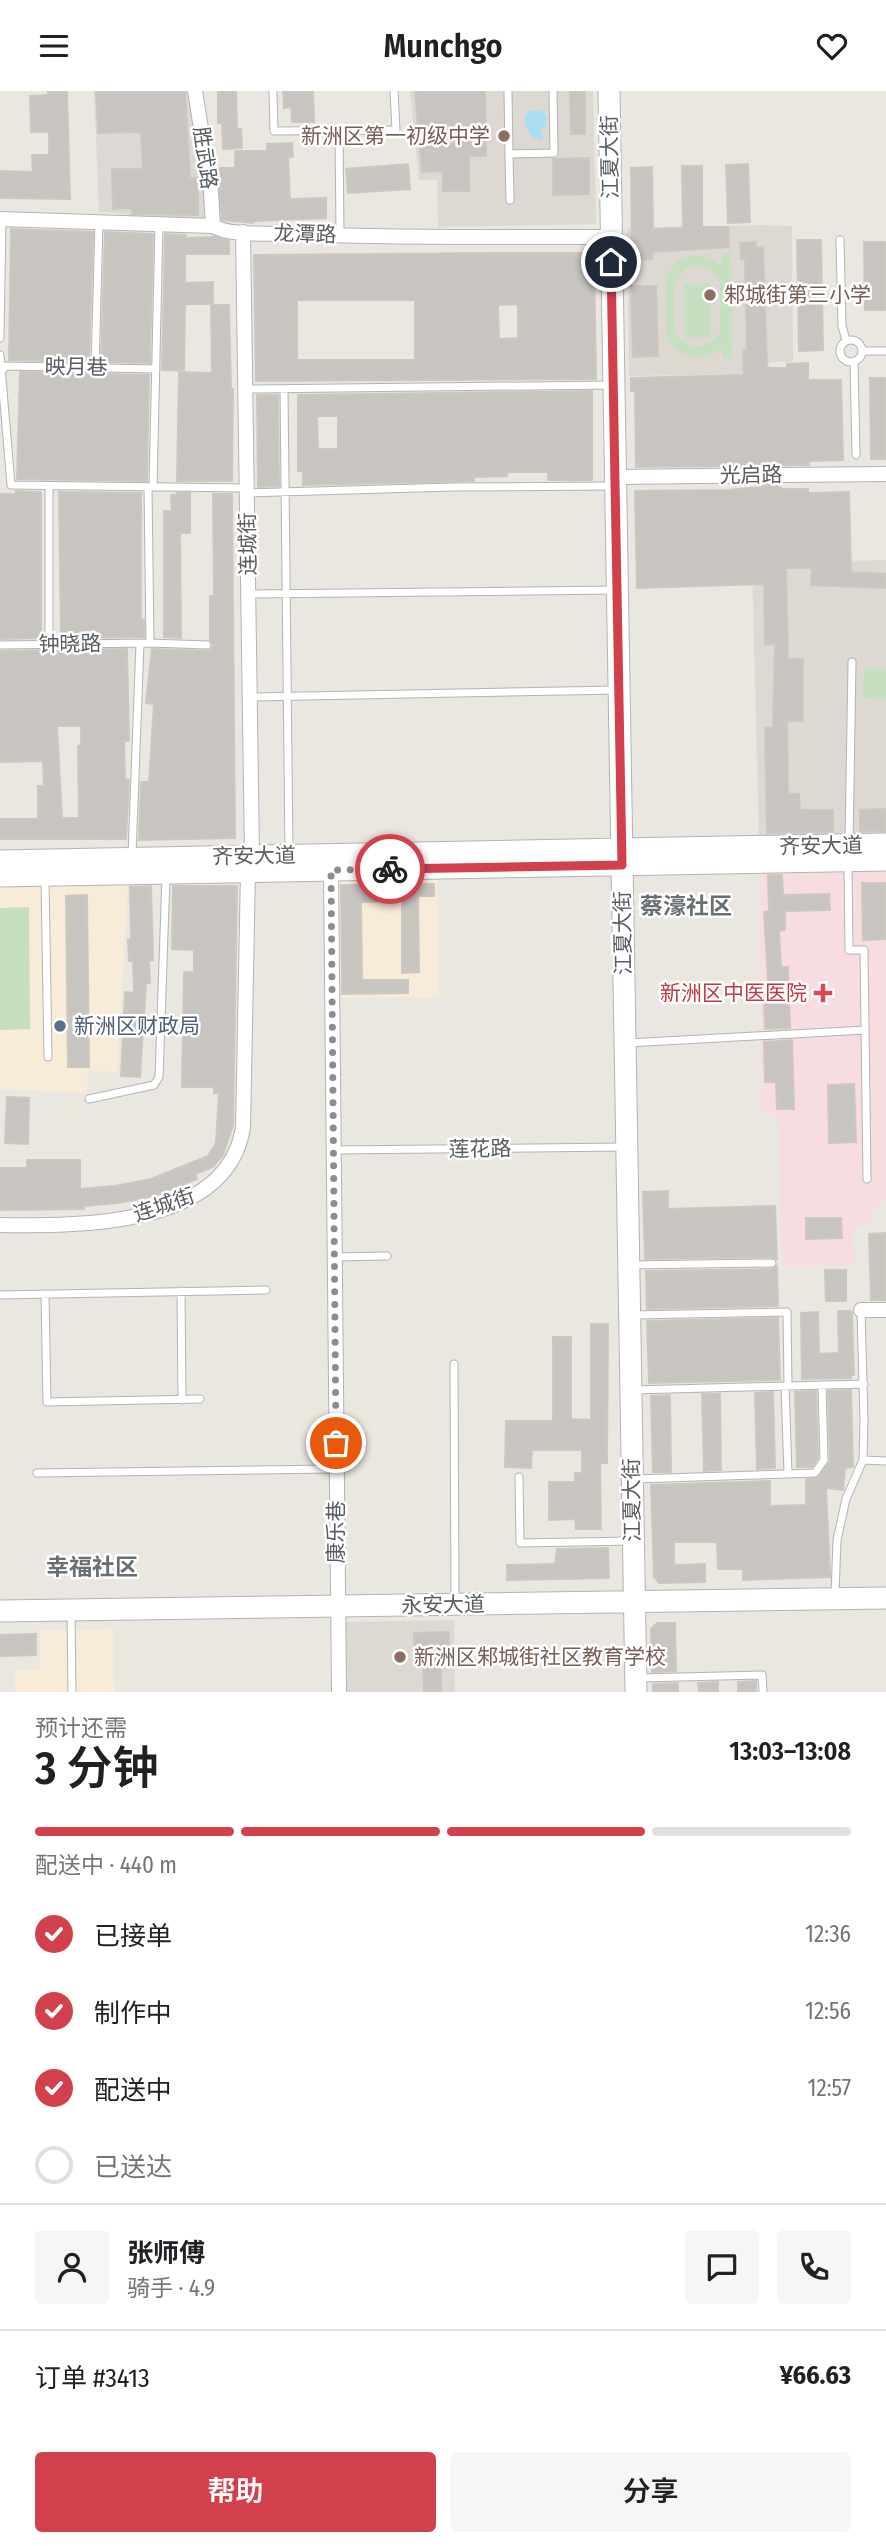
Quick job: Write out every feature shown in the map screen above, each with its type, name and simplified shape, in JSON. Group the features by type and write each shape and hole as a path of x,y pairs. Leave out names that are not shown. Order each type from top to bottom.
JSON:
{"street":[{"name":"胜武路","path":"195,91 211,191 213,226"},
{"name":"江夏大街","path":"609,91 635,1685"},
{"name":"龙潭路","path":"1,219 213,226 243,232 340,236 611,237"},
{"name":"连城街","path":"0,1225 78,1225 126,1218 170,1205 205,1191 228,1169 238,1150 243,1127 250,864 243,232"},
{"name":"光启路","path":"615,481 886,474"},
{"name":"齐安大道","path":"848,853 886,844"},
{"name":"齐安大道","path":"0,876 166,873 250,864 289,855 622,857 848,853 886,860"},
{"name":"齐安大道","path":"0,861 131,858 331,870 622,857"},
{"name":"康乐巷","path":"331,870 339,1692"},
{"path":"861,1310 886,1310"},
{"name":"永安大道","path":"0,1611 886,1598"}],"lane":[{"path":"273,91 274,131 396,130 394,91"},
{"path":"508,91 510,201"},
{"path":"509,154 554,153 553,91"},
{"path":"339,130 340,236"},
{"path":"0,338 1,219"},
{"path":"95,368 99,221"},
{"path":"150,643 150,487 159,225"},
{"path":"840,240 842,326 846,340"},
{"path":"846,340 857,341 862,351 859,359 847,361 840,355 841,345 846,340"},
{"path":"862,351 886,351"},
{"path":"0,355 11,485 285,492 615,481"},
{"path":"854,361 856,455"},
{"name":"映月巷","path":"1,372 6,366 156,369"},
{"path":"246,389 613,385"},
{"path":"284,389 289,855"},
{"path":"48,486 49,645"},
{"path":"248,594 617,590"},
{"path":"131,858 140,643"},
{"name":"钟晓路","path":"0,645 207,645"},
{"path":"852,662 849,950 864,950 867,1179"},
{"path":"250,697 619,690"},
{"path":"89,1099 154,1085 159,1077 166,873"},
{"path":"45,875 48,1057"},
{"path":"625,1044 865,1030"},
{"name":"莲花路","path":"333,1150 626,1147"},
{"path":"334,1257 387,1256"},
{"path":"628,1266 772,1263"},
{"path":"0,1295 266,1290"},
{"path":"181,1291 182,1400"},
{"path":"45,1294 47,1402 200,1399"},
{"path":"835,1599 836,1539 846,1499 863,1460 861,1310"},
{"path":"629,1315 787,1312 788,1474"},
{"path":"454,1364 455,1604"},
{"path":"631,1390 864,1384"},
{"path":"632,1479 815,1473 824,1460 822,1385"},
{"path":"863,1460 886,1461"},
{"path":"37,1473 336,1469"},
{"path":"519,1477 520,1543 633,1541"},
{"path":"71,1610 72,1692"},
{"path":"635,1685 762,1675 763,1692"}],"shaded area":[{"path":"94,91 191,91 208,221 129,222 129,214 99,212"},
{"name":"新洲区第一初级中学","path":"410,91 593,91 596,224 438,227 437,180 419,180"},
{"name":"邾城街第三小学","path":"792,226 793,362 769,362 768,374 629,376 627,228"},
{"path":"886,560 886,834 759,838 752,566 789,565 790,569 811,568 811,562"},
{"name":"新洲区中医医院","path":"886,872 886,1201 878,1204 866,1227 853,1227 854,1265 782,1267 778,1114 762,1114 759,873"},
{"path":"437,878 439,997 336,998 334,879"},
{"name":"新洲区财政局","path":"128,883 117,1072 88,1071 87,1093 0,1089 0,885"},
{"name":"新洲区邾城街社区教育学校","path":"454,1620 455,1692 347,1692 345,1622"},
{"path":"113,1629 114,1692 15,1692 14,1670 40,1669 40,1630"}],"green space":[{"path":"722,253 731,253 732,358 723,358 722,348 707,356 685,355 667,339 666,279 676,264 690,256 706,257 721,266","holes":["693,266 709,269 720,282 720,332 710,343 692,346 675,333 675,285 684,271"]},
{"path":"684,284 710,284 711,337 685,337"},
{"path":"864,668 886,669 886,699 863,698"},
{"path":"29,907 30,1029 0,1030 0,908"}],"water":[{"path":"530,110 541,111 546,116 547,126 539,130 543,140 536,139 526,125 525,118"}],"building":[{"path":"48,91 67,91 70,199 0,198 0,171 33,172 32,155 49,155 49,132 31,132 30,96 48,95"},
{"path":"96,91 185,91 190,178 198,178 198,215 132,214 132,208 113,209 112,169 143,169 141,132 98,133"},
{"path":"218,91 236,91 237,129 241,129 242,148 223,149 222,123 218,123"},
{"path":"283,91 313,91 314,122 292,122 291,107 284,108"},
{"path":"415,91 485,91 486,156 469,156 469,191 443,191 443,171 422,172"},
{"path":"570,91 585,91 585,134 571,134"},
{"path":"292,143 293,157 288,157 290,199 326,198 326,218 253,223 222,220 217,168 235,168 235,151 267,151 267,144"},
{"path":"589,158 589,194 553,195 553,159"},
{"path":"408,164 410,189 348,193 346,169"},
{"path":"748,164 750,222 728,223 726,165"},
{"path":"682,166 702,166 702,227 728,227 729,247 652,252 652,259 632,260 631,168 652,167 653,229 683,228"},
{"path":"11,229 93,232 89,362 9,360"},
{"path":"105,232 153,234 150,363 101,362"},
{"path":"165,234 186,235 186,238 215,237 229,241 229,254 185,254 185,283 213,282 213,304 185,304 184,371 162,370"},
{"path":"797,240 821,240 823,350 799,351"},
{"path":"756,242 756,248 763,247 767,368 787,368 787,364 808,363 808,380 841,380 843,460 809,461 809,465 636,467 635,391 631,391 631,378 744,375 743,350 747,350 745,259 741,259 740,243"},
{"path":"864,242 886,242 886,310 865,310"},
{"path":"594,253 596,379 256,381 254,255","holes":["297,300 415,300 415,360 297,360","518,304 518,338 499,339 498,305"]},
{"path":"631,286 656,286 658,356 633,357"},
{"path":"211,305 229,305 233,389 232,481 177,481 179,372 212,373"},
{"path":"20,372 149,375 147,481 17,479"},
{"path":"870,378 886,378 886,459 871,459"},
{"path":"592,391 592,480 548,480 548,472 507,472 507,476 474,477 474,481 303,485 303,471 298,471 298,395","holes":["317,416 338,416 338,449 318,449"]},
{"path":"257,395 278,395 279,486 258,487"},
{"path":"778,485 782,489 808,489 808,493 849,492 851,572 886,574 886,588 811,585 812,568 786,568 788,659 803,659 803,721 787,721 788,794 799,794 800,810 833,810 833,832 767,833 765,728 773,728 775,644 765,644 764,584 637,588 635,491 727,490"},
{"path":"16,491 41,492 41,638 0,639 0,494 16,494"},
{"path":"59,492 141,493 141,620 144,620 144,637 61,638"},
{"path":"190,493 190,533 180,533 181,638 164,637 164,511 172,511 171,495"},
{"path":"213,494 232,494 235,838 139,840 141,782 149,782 154,704 146,703 152,649 210,651 213,646 210,640 210,596 214,596"},
{"path":"127,649 129,741 124,741 125,780 129,780 126,839 0,839 0,819 38,819 38,786 44,786 43,761 0,762 0,651","holes":["57,726 81,726 81,745 78,746 79,818 62,818"]},
{"path":"886,809 886,831 860,831 860,810"},
{"path":"768,875 782,875 783,895 829,894 830,910 785,911 785,930 779,931 781,967 788,967 790,1028 765,1029 764,997 769,997 764,912 769,911"},
{"path":"862,883 886,883 886,939 863,940"},
{"path":"434,884 434,896 418,896 419,972 402,973 402,901 361,902 362,980 408,980 408,993 342,994 341,885"},
{"path":"151,886 153,960 149,960 150,983 146,983 140,1077 121,1076 125,992 134,993 133,961 129,961 128,940 131,940 130,887"},
{"path":"173,886 237,886 233,1125 223,1155 213,1167 195,1174 197,1179 155,1196 84,1206 84,1209 0,1210 0,1168 27,1168 27,1160 80,1160 80,1189 115,1186 151,1179 208,1156 216,1143 219,1093 214,1093 214,1087 182,1087 184,972 194,972 194,950 172,949"},
{"path":"87,895 89,1067 68,1067 66,896"},
{"path":"792,1040 794,1109 777,1109 776,1082 765,1082 764,1042"},
{"path":"854,1084 856,1142 829,1143 828,1085"},
{"path":"7,1097 29,1098 28,1144 5,1143"},
{"path":"668,1191 668,1209 775,1206 777,1259 645,1259 643,1192"},
{"path":"806,1218 841,1218 842,1238 806,1239"},
{"path":"886,1233 886,1300 871,1300 869,1234"},
{"path":"777,1266 778,1306 647,1309 646,1271 772,1269"},
{"path":"825,1270 846,1270 846,1301 826,1301"},
{"path":"838,1311 852,1313 854,1375 851,1375 851,1378 802,1379 801,1313 818,1312 819,1354 839,1353"},
{"path":"778,1318 780,1380 649,1383 647,1321"},
{"path":"591,1324 608,1324 607,1463 600,1463 601,1529 576,1529 575,1519 549,1520 549,1482 575,1482 575,1473 582,1473 582,1450 532,1450 531,1468 505,1467 506,1421 553,1421 553,1337 571,1337 571,1419 591,1420"},
{"path":"851,1390 853,1467 845,1468 843,1490 826,1488 830,1577 743,1580 743,1569 718,1569 717,1542 674,1542 674,1565 705,1564 705,1582 659,1583 654,1577 651,1485 770,1481 770,1506 806,1505 806,1479 818,1478 830,1461 828,1391"},
{"path":"816,1391 818,1458 812,1467 797,1467 795,1392"},
{"path":"773,1392 775,1468 757,1469 755,1393"},
{"path":"702,1394 720,1394 721,1470 704,1471"},
{"path":"670,1395 671,1472 653,1472 651,1396"},
{"path":"608,1548 609,1578 507,1580 507,1565 555,1564 557,1549"},
{"path":"657,1623 675,1623 676,1671 652,1672 651,1629"},
{"path":"449,1632 449,1648 441,1648 441,1692 424,1692 423,1648 414,1648 414,1633"},
{"path":"36,1634 36,1655 0,1656 0,1635"},
{"path":"756,1681 756,1692 738,1692 738,1682"},
{"path":"718,1682 718,1692 699,1692 698,1683"},
{"path":"678,1683 678,1692 653,1692 653,1684"}],"way so far":[{"path":"336,1443 331,870 390,869"}],"place":[{"name":"新洲区第一初级中学","path":"504,136"},
{"name":"邾城街第三小学","path":"710,295"},
{"name":"新洲区中医医院","path":"823,993"},
{"name":"新洲区财政局","path":"60,1026"},
{"name":"新洲区邾城街社区教育学校","path":"400,1657"}],"district":[{"name":"蔡濠社区","path":"686,906"},
{"name":"幸福社区","path":"92,1567"}],"route":[{"path":"390,869 622,865 611,262"}]}
